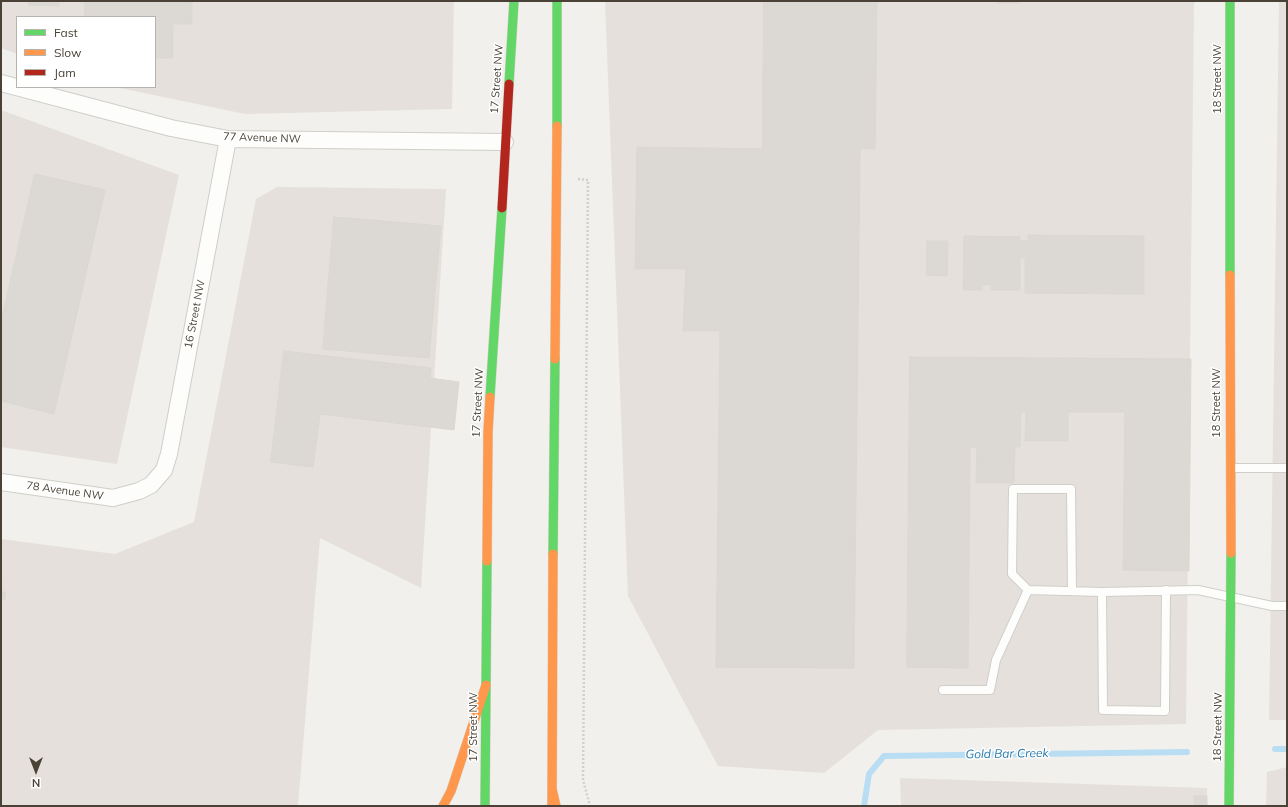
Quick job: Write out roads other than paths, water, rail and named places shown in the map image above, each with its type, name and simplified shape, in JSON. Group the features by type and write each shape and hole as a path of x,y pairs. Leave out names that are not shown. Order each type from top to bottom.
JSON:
{"main road":[{"name":"17 Street NW","path":"485,806 488,432 514,1"},
{"path":"552,806 558,178 557,1"},
{"name":"18 Street NW","path":"1229,806 1231,599 1229,468 1230,1"},
{"path":"443,806 451,791 486,685"},
{"path":"552,789 556,806"}],"street":[{"name":"77 Avenue NW","path":"1,83 16,87"},
{"name":"77 Avenue NW","path":"20,88 171,128 228,138 505,142"},
{"name":"16 Street NW","path":"151,485 164,470 168,454 228,138"},
{"name":"78 Avenue NW","path":"1,482 113,498 139,491 151,485"}],"lane":[{"path":"1229,468 1287,468"},
{"path":"1072,591 1071,489 1013,489 1012,574 1028,590 1102,592 1198,590 1231,599 1272,606 1287,606"},
{"path":"943,690 990,690 996,660 1028,590"},
{"path":"1102,592 1103,710 1165,711 1166,590"}],"waterway":[{"name":"Gold Bar Creek","path":"1275,749 1287,749"},
{"name":"Gold Bar Creek","path":"864,806 869,774 884,756 1187,752"}]}
